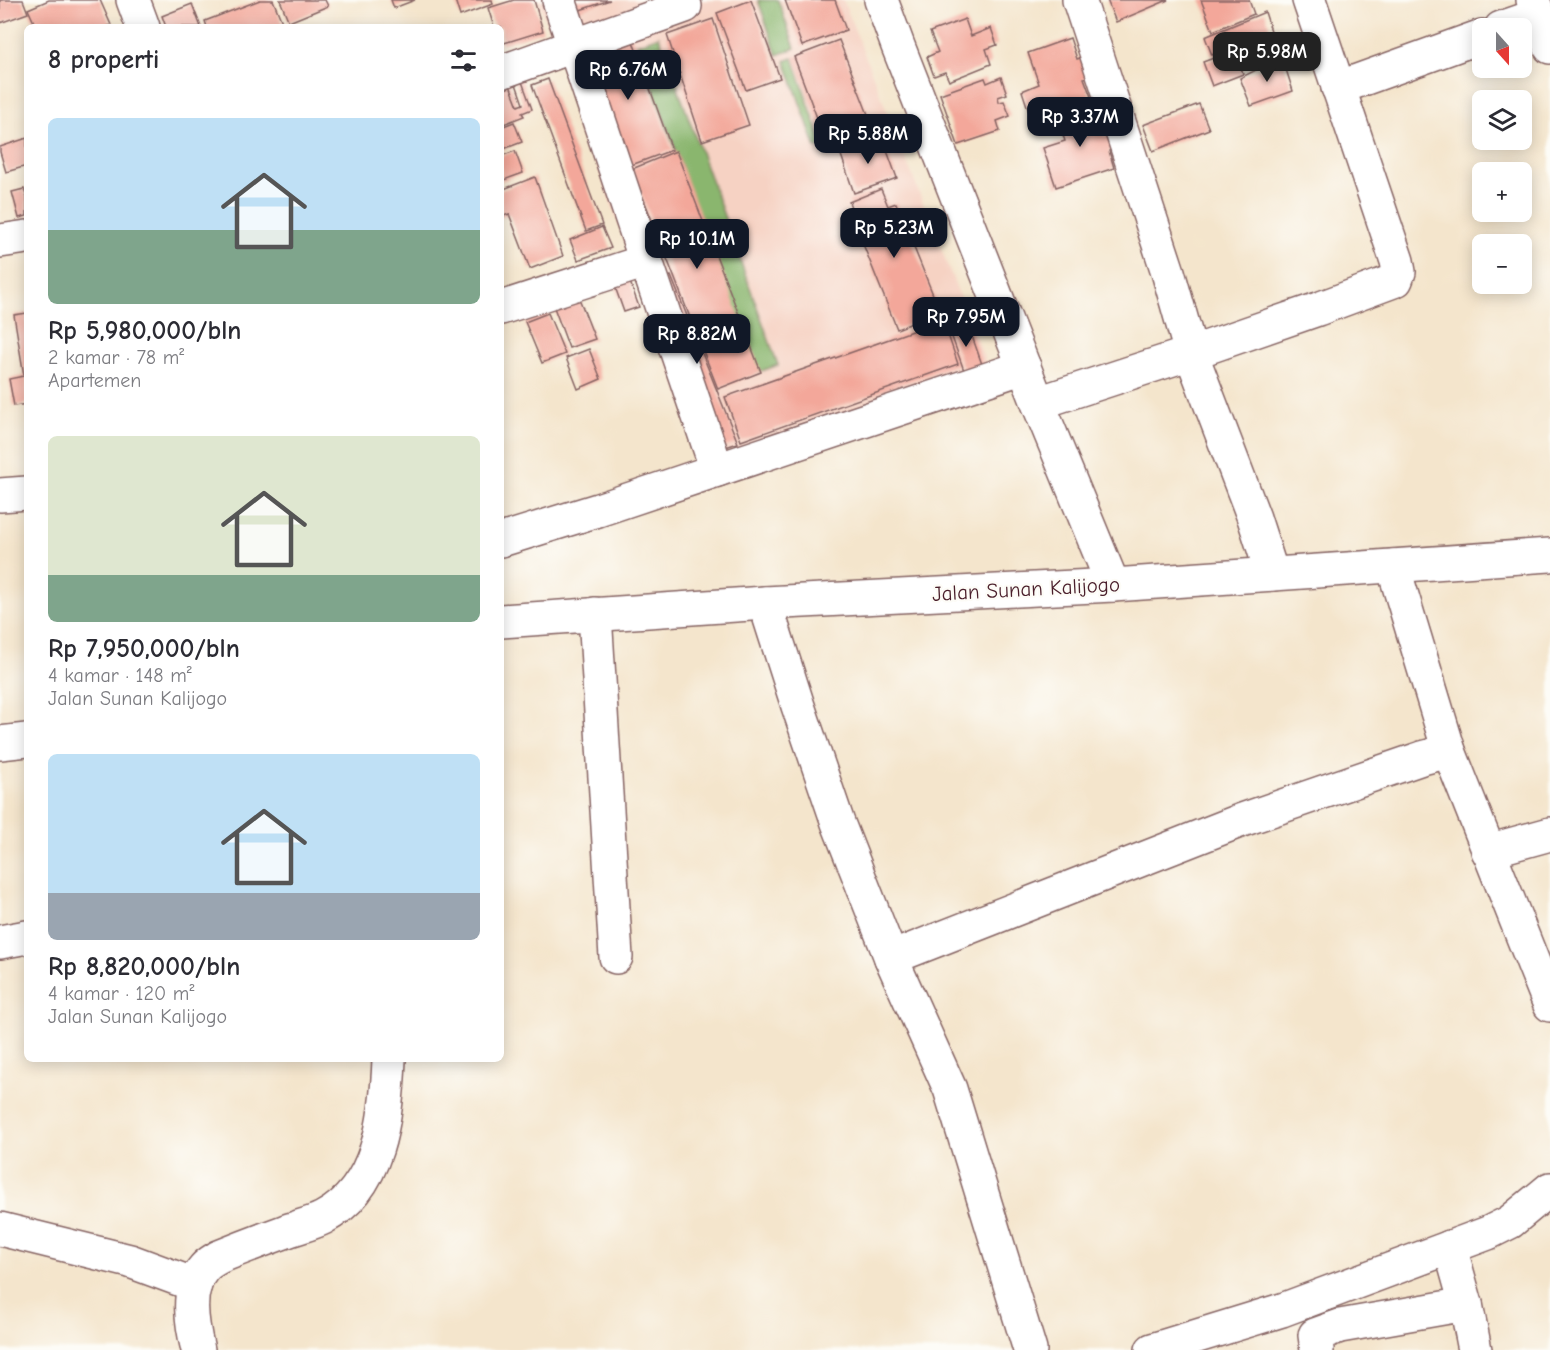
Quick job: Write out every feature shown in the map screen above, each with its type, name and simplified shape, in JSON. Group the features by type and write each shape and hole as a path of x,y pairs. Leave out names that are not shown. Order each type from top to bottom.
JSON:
{"street":[{"path":"133,0 142,24"},
{"path":"559,0 717,470"},
{"path":"881,0 1038,403 1113,585"},
{"path":"1079,0 1168,272 1191,353 1254,518 1272,574"},
{"path":"1038,403 1191,353 1396,280 1399,272 1396,261 1309,0"},
{"path":"504,71 685,6"},
{"path":"1519,18 1536,8 1550,47"},
{"path":"1338,88 1472,40"},
{"path":"0,241 24,237"},
{"path":"504,307 646,261"},
{"path":"504,539 598,510 1024,367"},
{"path":"0,495 24,493"},
{"name":"Jalan Sunan Kalijogo","path":"504,621 765,603 1113,585 1550,555"},
{"path":"1393,566 1449,751 1550,1005"},
{"path":"765,603 838,823 891,958 950,1089 1030,1350"},
{"path":"595,614 616,957"},
{"path":"0,743 24,740"},
{"path":"891,958 1242,820 1422,758 1449,751"},
{"path":"1488,851 1550,834"},
{"path":"0,942 24,938"},
{"path":"198,1350 192,1300 195,1285 209,1262 324,1217 348,1199 368,1172 382,1131 389,1062"},
{"path":"1152,1350 1307,1301 1488,1233 1510,1222 1550,1189"},
{"path":"0,1229 130,1261 195,1285"},
{"path":"1450,1247 1467,1305 1475,1350"},
{"path":"1307,1301 1316,1342 1340,1326 1467,1305"}],"shaded area":[{"path":"538,0 570,0 575,12 611,0 785,0 802,46 846,30 835,0 843,0 990,373 706,468","holes":["630,36 672,150 627,166","839,40 871,122 826,139 794,57","882,137 897,178 855,193 840,152","675,152 761,372 718,389 633,169","881,190 888,206 896,203 940,313 897,329 853,220","670,276 738,443 720,449 656,281","942,320 958,364 740,441 725,397","965,320 966,376 948,326"]}],"green space":[{"path":"758,0 778,0 795,48 777,55"},
{"path":"659,36 778,365 756,373 637,44"},
{"path":"793,58 823,146 816,148 785,61"}],"building":[{"path":"0,0 23,0 28,13 0,23"},
{"path":"49,0 100,0 111,24 35,24 28,9"},
{"path":"260,0 273,0 283,24 206,24 205,21"},
{"path":"280,0 325,0 328,6 289,22"},
{"path":"391,0 415,0 394,8"},
{"path":"455,0 492,0 493,4 460,16"},
{"path":"514,0 534,0 543,31 504,43 504,24 493,24 488,8"},
{"path":"570,0 610,0 574,12"},
{"path":"751,0 780,78 746,90 717,13"},
{"path":"785,0 835,0 846,30 802,46"},
{"path":"1107,0 1168,0 1116,22"},
{"path":"1201,0 1249,0 1254,14 1213,31"},
{"path":"192,4 200,24 165,24 162,16"},
{"path":"1265,12 1272,34 1212,55 1205,37"},
{"path":"713,19 749,125 702,141 667,35"},
{"path":"965,19 971,36 991,28 997,45 986,49 991,64 949,81 945,72 934,76 927,57 938,52 930,32"},
{"path":"631,36 672,150 626,167 584,53"},
{"path":"1070,38 1077,59 1086,56 1092,76 1084,78 1091,97 1053,110 1051,104 1029,112 1022,91 1039,84 1028,53"},
{"path":"839,40 871,122 825,139 794,57"},
{"path":"1235,50 1243,74 1212,86 1203,62"},
{"path":"1282,57 1293,91 1251,106 1240,78"},
{"path":"520,76 532,109 522,113 524,116 504,124 504,81 508,80 518,106 523,104 514,78"},
{"path":"1001,77 1007,94 998,97 999,102 1004,101 1010,116 997,121 1000,131 958,145 940,94 985,78 987,83"},
{"path":"548,79 602,225 586,231 532,85"},
{"path":"1199,104 1209,129 1153,151 1143,125"},
{"path":"1094,105 1104,136 1113,133 1118,148 1109,151 1114,168 1056,187 1043,148 1065,141 1057,117"},
{"path":"514,122 522,142 504,149 504,126"},
{"path":"882,137 897,178 854,193 840,152"},
{"path":"24,139 24,167 6,172 0,147"},
{"path":"515,151 523,173 504,180 504,155"},
{"path":"676,151 761,372 718,389 632,169"},
{"path":"535,177 563,256 530,269 509,214 504,216 504,189"},
{"path":"24,189 24,217 19,218 12,192"},
{"path":"881,189 888,206 896,203 940,312 897,329 853,219 855,218 849,202"},
{"path":"602,227 611,248 578,260 570,240"},
{"path":"671,276 738,443 719,449 656,281"},
{"path":"629,279 639,307 624,312 614,284"},
{"path":"577,293 595,339 569,348 552,302"},
{"path":"24,313 24,376 14,315"},
{"path":"548,313 565,354 542,363 525,322"},
{"path":"966,319 984,370 966,376 948,326"},
{"path":"943,320 958,364 741,441 725,397"},
{"path":"589,349 601,379 578,389 566,358"},
{"path":"24,376 24,404 14,406 9,379"}]}
